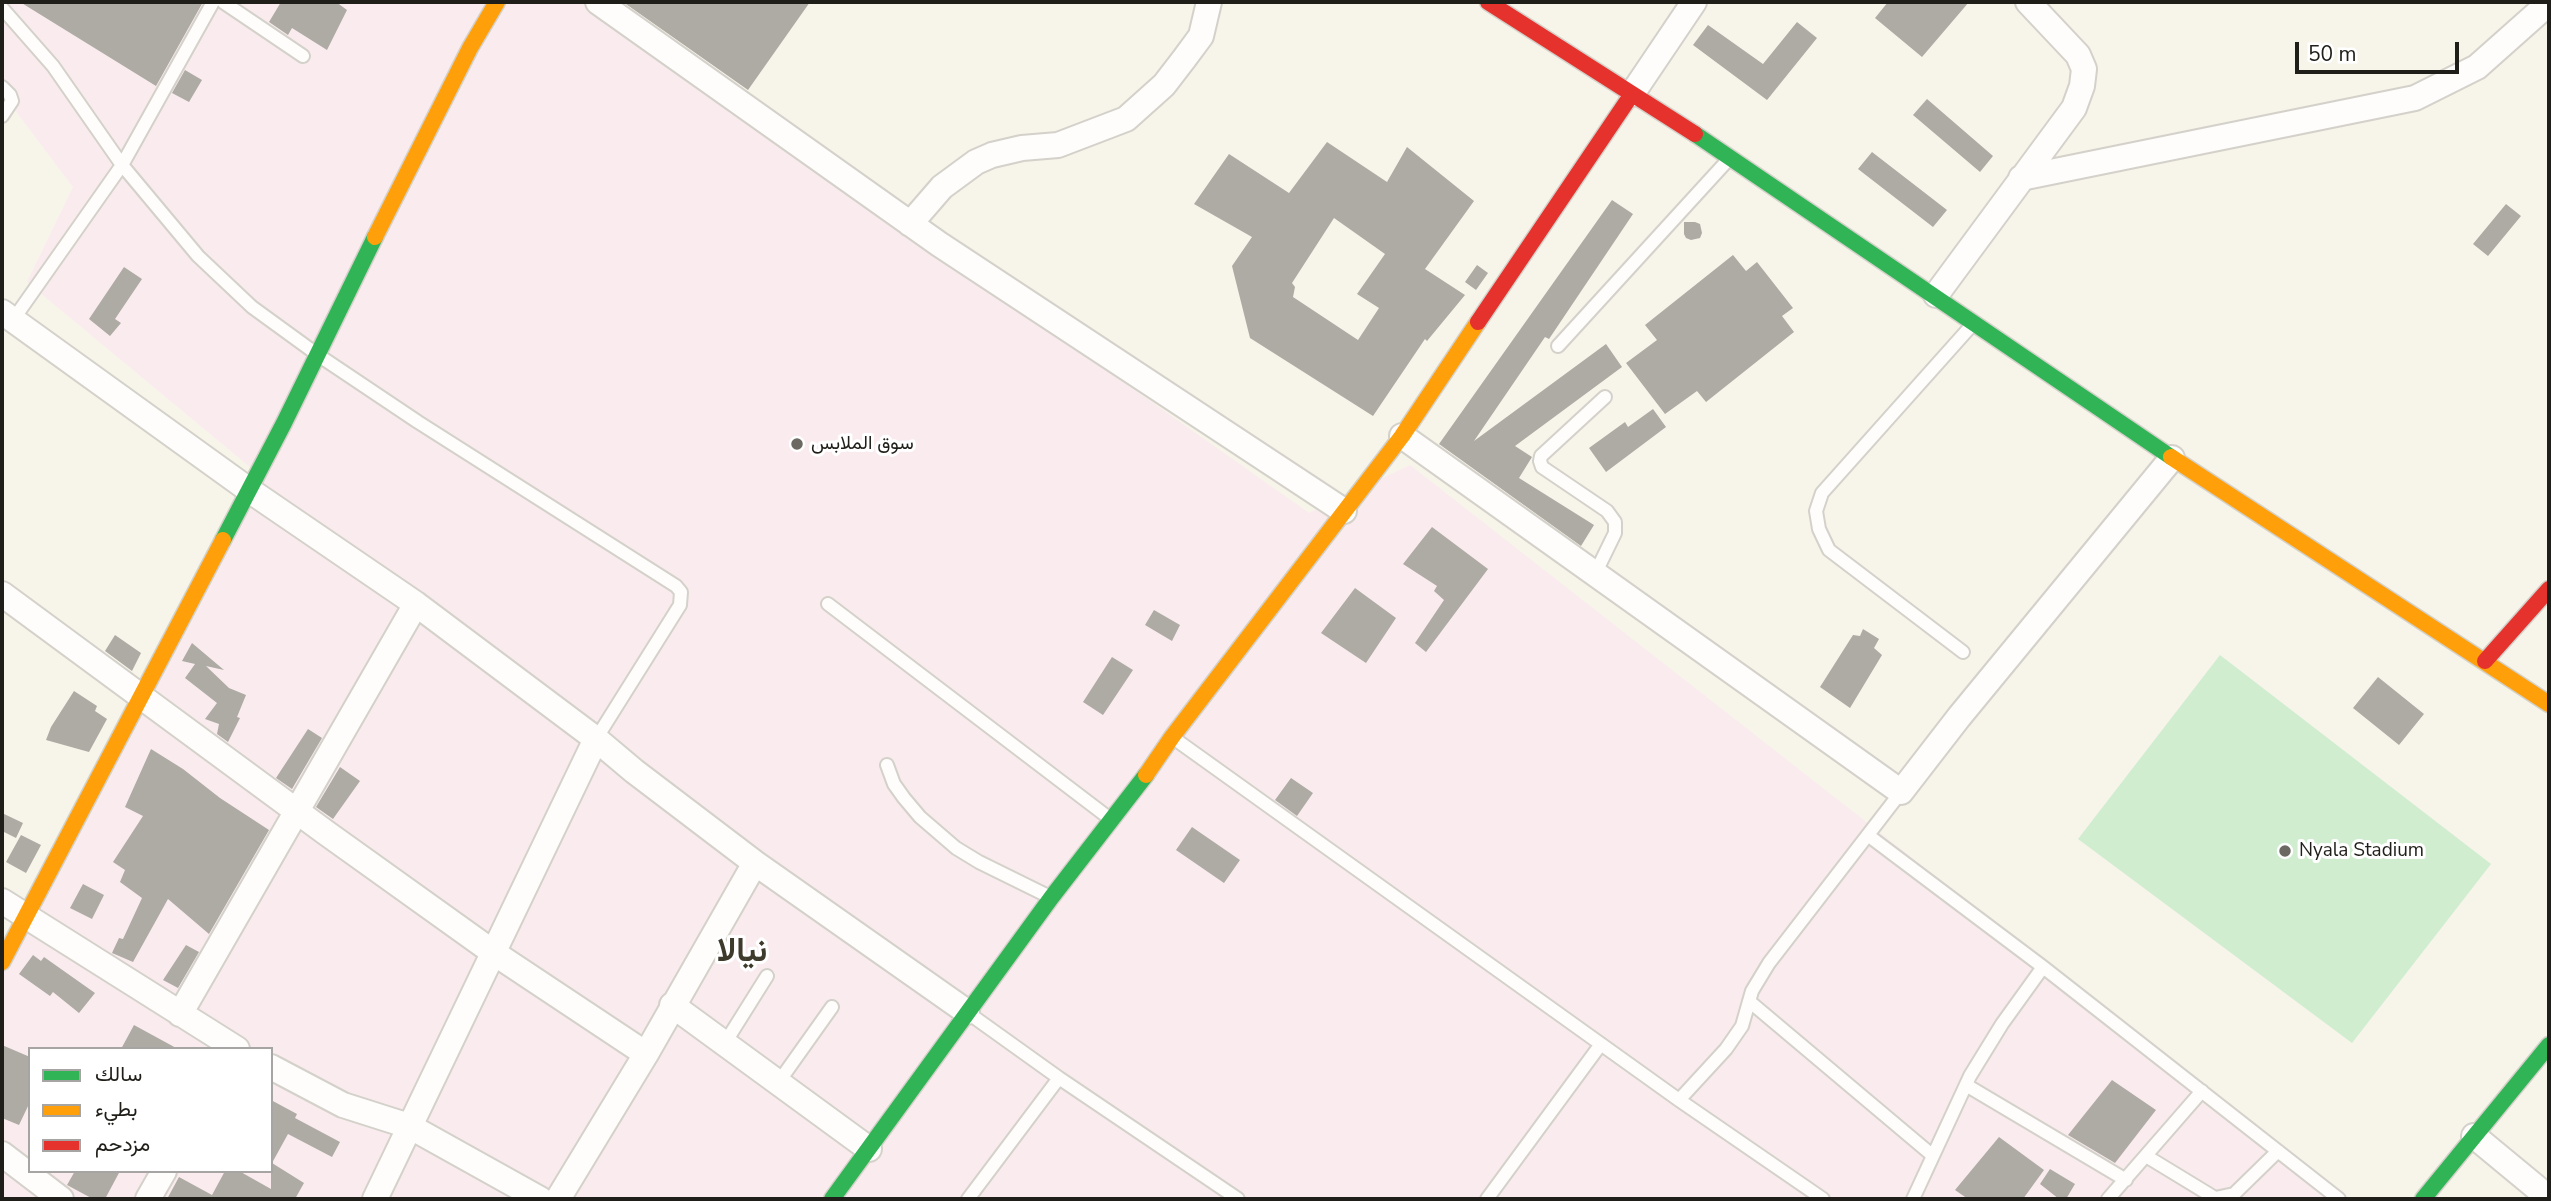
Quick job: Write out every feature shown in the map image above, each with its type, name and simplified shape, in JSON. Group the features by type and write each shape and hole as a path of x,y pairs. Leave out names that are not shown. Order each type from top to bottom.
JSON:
{"main road":[{"path":"2,962 318,355 425,135 497,2"},
{"path":"1488,2 1731,157 2172,458 2549,704"},
{"path":"832,1199 1051,898 1402,436 1632,93"},
{"path":"2485,661 2549,589"},
{"path":"2423,1199 2549,1045"}],"street":[{"path":"598,2 910,224 1344,511"},
{"path":"910,224 942,187 984,158 1022,148 1058,145 1126,119 1164,85 1201,36 1209,2"},
{"path":"1632,93 1694,2"},
{"path":"1936,295 2074,108 2082,86 2084,69 2078,55 2028,2"},
{"path":"2021,178 2415,98 2477,67 2549,3"},
{"path":"7,316 248,490 416,604 755,863 967,1012"},
{"path":"1402,436 1901,792 1959,717 2172,458"},
{"path":"2,594 494,953 646,1054"},
{"path":"180,1014 416,604"},
{"path":"375,1199 596,739"},
{"path":"558,1199 646,1054 755,863"},
{"path":"2,901 232,1047"},
{"path":"672,1005 869,1149"},
{"path":"273,1068 343,1105 409,1126 540,1199"},
{"path":"2474,1136 2549,1198"},
{"path":"2,1154 61,1199"},
{"path":"148,1199 163,1173"}],"lane":[{"path":"7,316 122,165 213,2"},
{"path":"223,2 303,56"},
{"path":"2,8 53,66 122,165 198,256 252,307 418,422 676,586 681,592 680,606 596,739"},
{"path":"2,86 12,101 2,116"},
{"path":"1558,346 1731,157"},
{"path":"1963,652 1829,550 1819,529 1816,512 1822,493 1974,322"},
{"path":"1595,574 1615,533 1615,522 1607,511 1542,467 1540,461 1541,456 1605,397"},
{"path":"828,604 1112,820"},
{"path":"1172,737 1679,1100 1822,1199"},
{"path":"887,765 894,784 904,798 920,817 956,848 1051,898"},
{"path":"1679,1100 1737,1034 1742,1026 1752,990 1769,963 1901,792"},
{"path":"1869,836 2043,967 2339,1199"},
{"path":"1913,1199 1966,1085 2002,1024 2043,967"},
{"path":"725,1043 766,976"},
{"path":"1749,1001 1932,1156"},
{"path":"779,1083 832,1007"},
{"path":"967,1012 1238,1199"},
{"path":"1487,1199 1601,1044"},
{"path":"968,1199 1059,1078"},
{"path":"1966,1085 2126,1180"},
{"path":"2108,1199 2202,1091"},
{"path":"2146,1156 2215,1198 2234,1194 2278,1151"}],"shaded area":[{"path":"2,2 585,2 1309,513 1410,465 2348,1199 2,1199 2,953 262,477 27,282 73,187 2,93"}],"green space":[{"name":"Nyala Stadium","path":"2220,655 2491,864 2352,1043 2078,839"}],"building":[{"path":"20,2 203,2 156,86"},
{"path":"281,2 336,2 347,10 327,50 292,28 288,35 269,22"},
{"path":"623,2 810,2 748,90"},
{"path":"1888,2 1969,2 1922,57 1875,18"},
{"path":"1797,22 1817,38 1767,100 1693,45 1708,25 1763,64"},
{"path":"185,70 202,80 189,102 172,93"},
{"path":"1927,99 1993,156 1980,172 1913,115"},
{"path":"1327,142 1387,182 1407,147 1474,201 1425,269 1465,295 1427,341 1425,339 1373,416 1250,338 1232,266 1252,237 1194,204 1229,154 1289,193","holes":["1334,218 1385,254 1357,294 1379,308 1358,340 1293,297 1295,287 1292,283"]},
{"path":"1872,152 1947,210 1933,227 1858,169"},
{"path":"1612,200 1633,214 1549,339 1545,337 1474,441 1606,344 1622,367 1515,446 1532,457 1519,478 1594,525 1581,546 1439,444"},
{"path":"2506,204 2521,216 2488,256 2473,244"},
{"path":"1684,222 1700,224 1700,238 1686,238"},
{"path":"1733,255 1746,271 1757,262 1793,308 1782,316 1794,332 1706,402 1697,391 1665,414 1626,363 1657,340 1645,325"},
{"path":"1477,265 1488,273 1476,290 1465,282"},
{"path":"124,267 142,279 115,319 121,323 110,336 89,319"},
{"path":"1653,409 1666,427 1606,472 1589,448 1625,422 1628,427"},
{"path":"1432,527 1488,569 1426,652 1415,643 1444,600 1434,591 1437,586 1403,564"},
{"path":"1355,588 1396,618 1366,663 1321,633"},
{"path":"1154,610 1180,625 1172,641 1145,625"},
{"path":"1863,629 1879,639 1874,648 1882,655 1850,708 1820,687 1853,635 1860,636"},
{"path":"115,635 141,653 132,671 105,651"},
{"path":"192,643 224,670 206,666 229,688 246,695 237,717 240,718 228,742 217,734 219,724 205,719 217,703 185,678 195,664 182,661"},
{"path":"1112,657 1133,670 1103,715 1083,702"},
{"path":"2378,677 2424,714 2399,745 2353,708"},
{"path":"74,691 97,706 95,711 107,719 89,752 46,740 51,727"},
{"path":"308,729 322,738 292,789 276,778"},
{"path":"151,749 269,830 209,934 168,899 133,962 112,953 119,938 123,939 142,898 120,882 125,870 113,862 143,816 125,807"},
{"path":"340,767 360,781 333,819 316,807"},
{"path":"1291,778 1313,793 1297,816 1275,800"},
{"path":"2,813 23,823 16,838 2,831"},
{"path":"1192,827 1240,860 1224,883 1176,850"},
{"path":"21,835 41,845 26,873 6,862"},
{"path":"83,884 104,895 92,919 70,908"},
{"path":"186,945 199,952 178,988 163,980"},
{"path":"33,955 41,961 44,957 95,993 79,1013 53,992 50,996 19,974"},
{"path":"134,1025 174,1047 122,1047"},
{"path":"2,1045 28,1056 28,1106 19,1125 2,1118"},
{"path":"2112,1080 2156,1110 2115,1163 2068,1135"},
{"path":"273,1101 297,1114 295,1118 340,1142 332,1157 288,1134 273,1161"},
{"path":"1999,1137 2044,1170 2023,1199 1968,1199 1955,1190"},
{"path":"273,1164 304,1183 295,1199 167,1199 179,1177 212,1195 224,1173 243,1173 271,1189"},
{"path":"2050,1169 2075,1184 2066,1199 2059,1199 2040,1184"},
{"path":"74,1173 119,1173 105,1199 93,1199 67,1185"}],"traffic: fast":[{"path":"1695,134 2171,457"},
{"path":"223,540 375,237"},
{"path":"832,1199 1051,898 1146,775"},
{"path":"2423,1199 2549,1045"}],"traffic: slow":[{"path":"375,237 470,48 497,2"},
{"path":"1146,775 1172,737 1402,436 1478,322"},
{"path":"2171,457 2549,704"},
{"path":"2,962 223,540"}],"traffic: jam":[{"path":"1488,2 1695,134"},
{"path":"1478,322 1632,94"},
{"path":"2485,661 2549,589"}],"place":[{"name":"سوق الملابس","path":"797,444"},
{"name":"Nyala Stadium","path":"2285,851"}],"district":[{"name":"نيالا","path":"742,953"}]}
